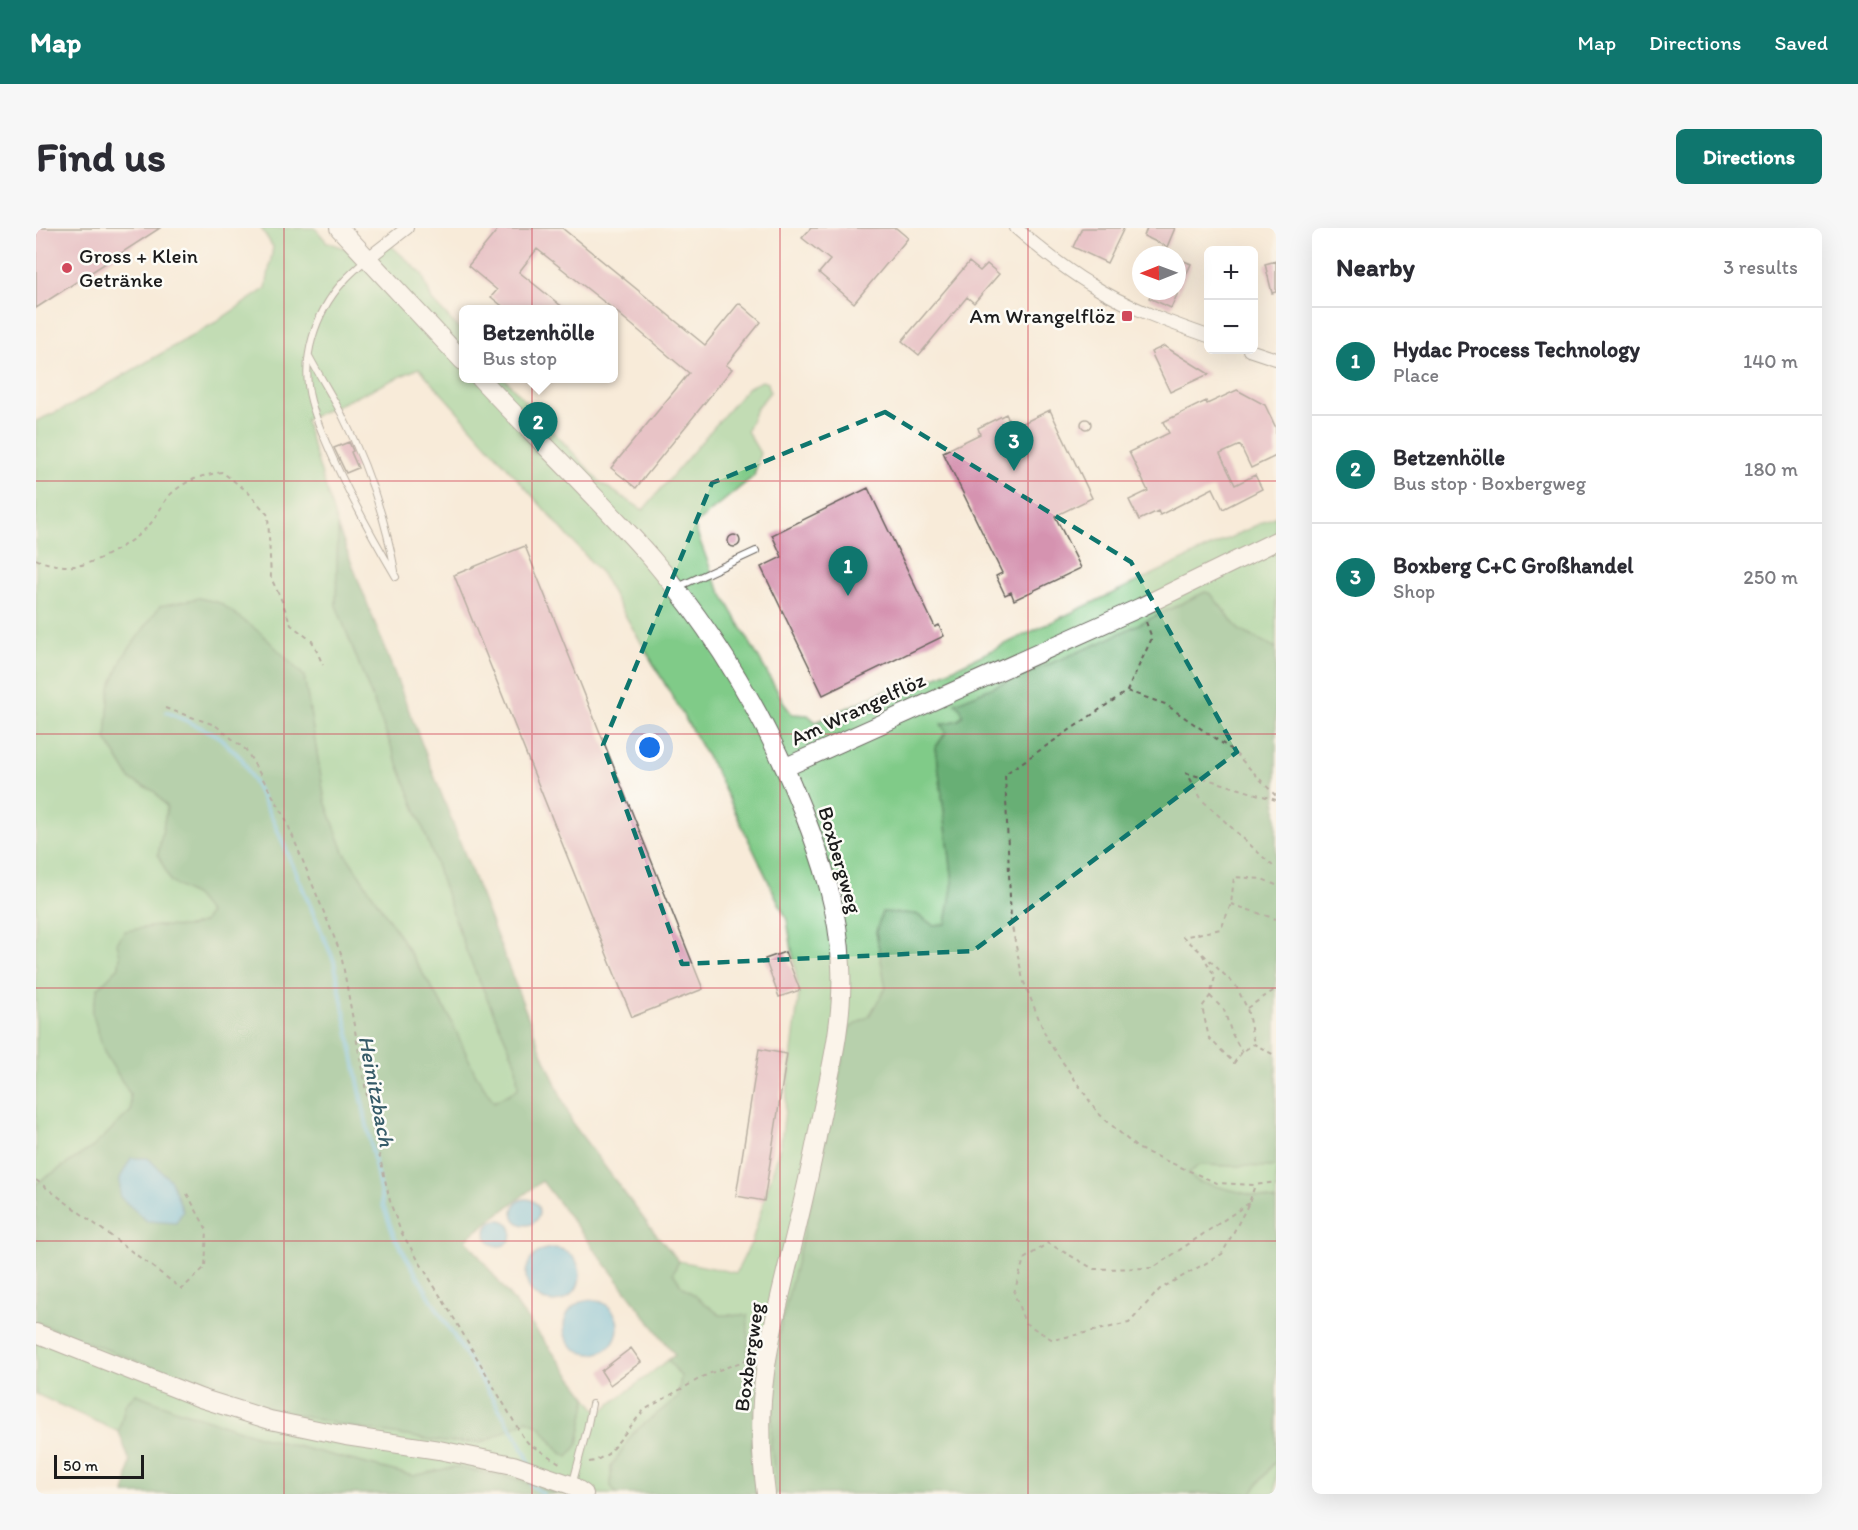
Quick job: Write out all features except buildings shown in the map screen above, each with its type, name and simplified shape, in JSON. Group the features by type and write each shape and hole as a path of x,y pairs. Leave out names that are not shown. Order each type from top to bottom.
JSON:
{"street":[{"path":"339,228 459,357"},
{"path":"367,259 407,228"},
{"path":"1016,228 1036,246 1090,285 1147,314 1204,334"},
{"path":"1258,353 1276,359"},
{"name":"Boxbergweg","path":"485,383 620,524 675,588 708,632 752,702 786,767 812,835 834,905 842,966 839,1026 811,1169 769,1351 762,1398 761,1426 765,1494"},
{"name":"Am Wrangelflöz","path":"786,767 1141,607 1276,541"},
{"path":"36,1334 200,1398 270,1420 346,1436 440,1450 513,1465 577,1484"}],"lane":[{"path":"309,356 341,414 371,484 390,540 396,577 354,503 315,417 307,373 309,356 320,317 341,284 367,259"},
{"path":"675,588 756,551"},
{"path":"577,1484 578,1463 592,1404"}],"path":[{"path":"36,559 42,563 75,566 104,556 136,538 152,523 171,494 196,477 222,472 246,491 268,515 271,578 291,625 312,641 322,665"},
{"path":"1141,607 1152,638 1127,691 1005,774 1011,922 1023,981 1048,1041 1098,1113 1137,1148 1217,1183 1255,1185 1276,1182"},
{"path":"1127,691 1165,704 1232,750 1276,798"},
{"path":"165,708 215,725 246,750 284,815 341,954 372,1124 391,1205 401,1232 456,1320 523,1437 577,1484"},
{"path":"1276,798 1187,774 1202,800 1276,868"},
{"path":"1254,1044 1247,1008 1236,986 1183,937 1221,929 1231,904 1234,877 1262,879 1276,885"},
{"path":"1231,904 1276,919"},
{"path":"1201,952 1215,977 1210,996 1202,1007 1209,1038 1234,1063 1242,1052 1254,1044"},
{"path":"1247,1008 1276,988"},
{"path":"1210,996 1224,1010 1232,1034 1242,1052"},
{"path":"1254,1044 1276,1056"},
{"path":"36,1180 182,1289 205,1267 207,1230 185,1190"},
{"path":"1249,1203 1153,1268 1094,1269 1048,1243 1024,1259 1014,1293 1025,1323 1053,1340 1129,1323 1160,1288 1222,1254 1249,1203 1255,1185"},
{"path":"578,1463 595,1461 608,1454 644,1410 708,1374 769,1351"}],"highlighted area":[{"path":"885,412 1131,562 1237,752 973,951 682,964 603,745 712,483"}],"green space":[{"path":"261,228 315,228 327,242 371,257 386,241 422,274 432,300 459,329 459,383 509,383 601,483 643,510 748,387 762,381 768,383 770,392 756,409 747,431 760,453 754,476 694,525 715,581 786,706 792,714 808,715 816,722 898,685 914,687 1276,516 1276,648 1239,630 1211,594 1205,592 1100,643 956,703 961,707 963,715 946,732 936,747 953,882 946,924 933,925 916,914 882,912 876,932 886,988 869,1016 819,1170 774,1378 771,1445 777,1494 757,1494 752,1448 754,1400 766,1345 748,1352 720,1315 681,1285 673,1273 679,1261 736,1273 752,1241 781,1143 799,993 787,920 715,770 600,572 419,368 305,420 338,528 336,605 425,833 467,953 516,1063 518,1089 494,1102 476,1075 449,1016 344,852 325,801 304,676 220,603 199,598 160,607 110,688 106,739 131,780 154,791 167,807 158,855 171,882 195,896 209,912 204,922 189,927 156,926 120,955 119,967 99,988 104,1052 130,1094 131,1111 93,1147 36,1184 36,421 72,405 216,322 266,288 273,247"},
{"path":"338,528 539,1045 573,1124 650,1227 679,1261 673,1273 681,1285 720,1315 748,1315 748,1352 767,1344 754,1400 752,1448 757,1494 616,1494 611,1486 611,1467 633,1433 678,1397 681,1376 668,1360 675,1355 542,1181 466,1239 587,1397 578,1444 568,1457 560,1452 540,1426 527,1420 488,1440 444,1442 351,1427 271,1409 201,1386 36,1322 36,1184 93,1147 131,1111 130,1094 104,1052 92,1012 98,988 119,967 120,955 117,943 125,931 156,926 189,927 204,922 209,913 195,896 171,882 158,855 167,807 154,791 131,780 106,739 110,688 123,657 160,606 199,598 220,603 262,634 304,676 325,801 344,852 449,1016 476,1075 494,1102 518,1089 516,1063 467,953 425,833 336,605"},
{"path":"1205,592 1211,594 1239,630 1276,648 1276,1167 1199,1165 1188,1174 1199,1182 1276,1201 1276,1460 1251,1494 777,1494 771,1445 777,1341 819,1170 849,1028 869,1016 886,988 876,932 882,912 916,914 933,925 946,924 953,882 936,747 946,732 941,724 959,720 963,715 960,707 955,703 1100,643"},
{"path":"1198,1165 1276,1167 1276,1201 1199,1182 1187,1174"},
{"path":"36,1322 201,1386 271,1409 351,1427 444,1442 488,1440 527,1420 540,1426 560,1452 578,1444 587,1397 599,1413 668,1360 681,1376 678,1397 633,1433 611,1486 616,1494 558,1494 513,1478 454,1467 413,1476 268,1439 177,1410 136,1394 125,1405 119,1432 36,1394"},
{"path":"136,1394 177,1410 268,1439 413,1476 454,1467 513,1478 558,1494 125,1494 130,1462 119,1432 125,1405"},
{"path":"1276,1460 1276,1494 1251,1494"}],"water":[{"path":"131,1158 148,1158 171,1181 183,1211 176,1223 147,1221 120,1197 120,1178"},
{"path":"526,1199 535,1203 539,1212 535,1221 526,1225 517,1221 513,1212 517,1203"},
{"path":"499,1220 508,1224 512,1233 508,1242 499,1246 490,1242 486,1233 490,1224"},
{"path":"548,1248 558,1248 568,1252 576,1260 580,1275 576,1290 568,1298 558,1302 548,1302 538,1298 530,1290 526,1280 526,1270 530,1260 538,1252"},
{"path":"586,1300 596,1300 606,1304 614,1312 618,1327 614,1342 606,1350 596,1354 586,1354 576,1350 568,1342 564,1332 564,1322 568,1312 576,1304"}],"waterway":[{"name":"Heinitzbach","path":"167,712 217,735 242,759 274,822 334,961 383,1205 394,1236 518,1439 529,1465"},
{"name":"Heinitzbach","path":"530,1476 531,1485 543,1494"}],"place":[{"name":"Gross + Klein Getränke","path":"67,268"},
{"name":"Am Wrangelflöz","path":"1127,316"},
{"name":"Betzenhölle","path":"538,452"},
{"name":"Boxberg C+C Großhandel","path":"1014,471"},
{"name":"Hydac Process Technology","path":"848,596"}]}
